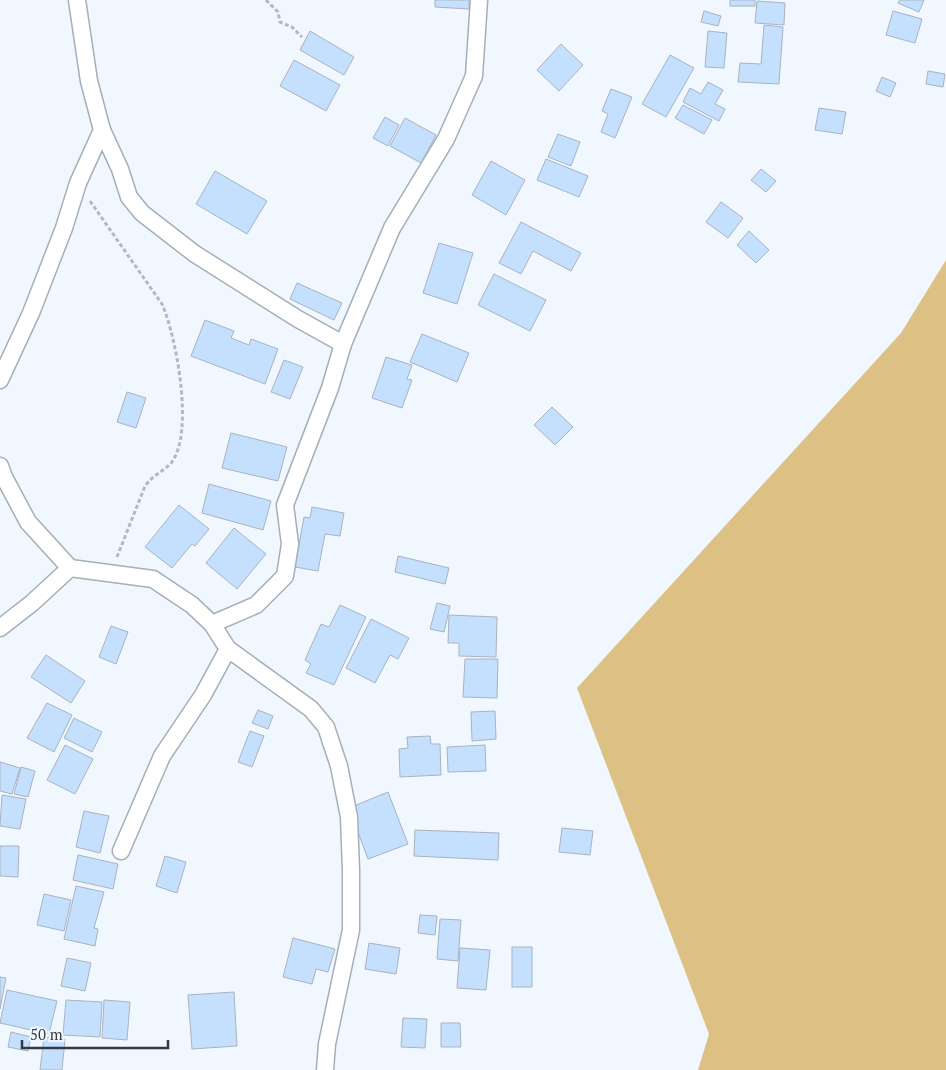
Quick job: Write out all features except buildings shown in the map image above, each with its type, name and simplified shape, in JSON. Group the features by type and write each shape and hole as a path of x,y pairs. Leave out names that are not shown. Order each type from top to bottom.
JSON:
{"street":[{"path":"77,0 89,81 102,130 120,169 129,197 142,213 195,254 298,319 343,344"},
{"path":"212,624 256,605 285,576 290,544 285,505 330,388 343,344 392,228 446,139 474,76 479,0"},
{"path":"0,380 32,313 64,228 78,183 102,130"},
{"path":"0,466 4,478 28,522 70,568 154,579 192,604 212,624 228,649 312,709 326,728 339,766 350,818 351,930 327,1044 325,1070"},
{"path":"0,628 32,603 70,568"},
{"path":"120,851 162,756 203,695 228,649"}],"path":[{"path":"266,0 278,12 280,22 292,26 302,37"},
{"path":"78,183 162,304 170,321 182,391 177,449 171,462 152,476 145,486 111,572"}],"shaded area":[{"path":"946,260 946,1070 698,1070 709,1034 577,688 901,333"}]}
